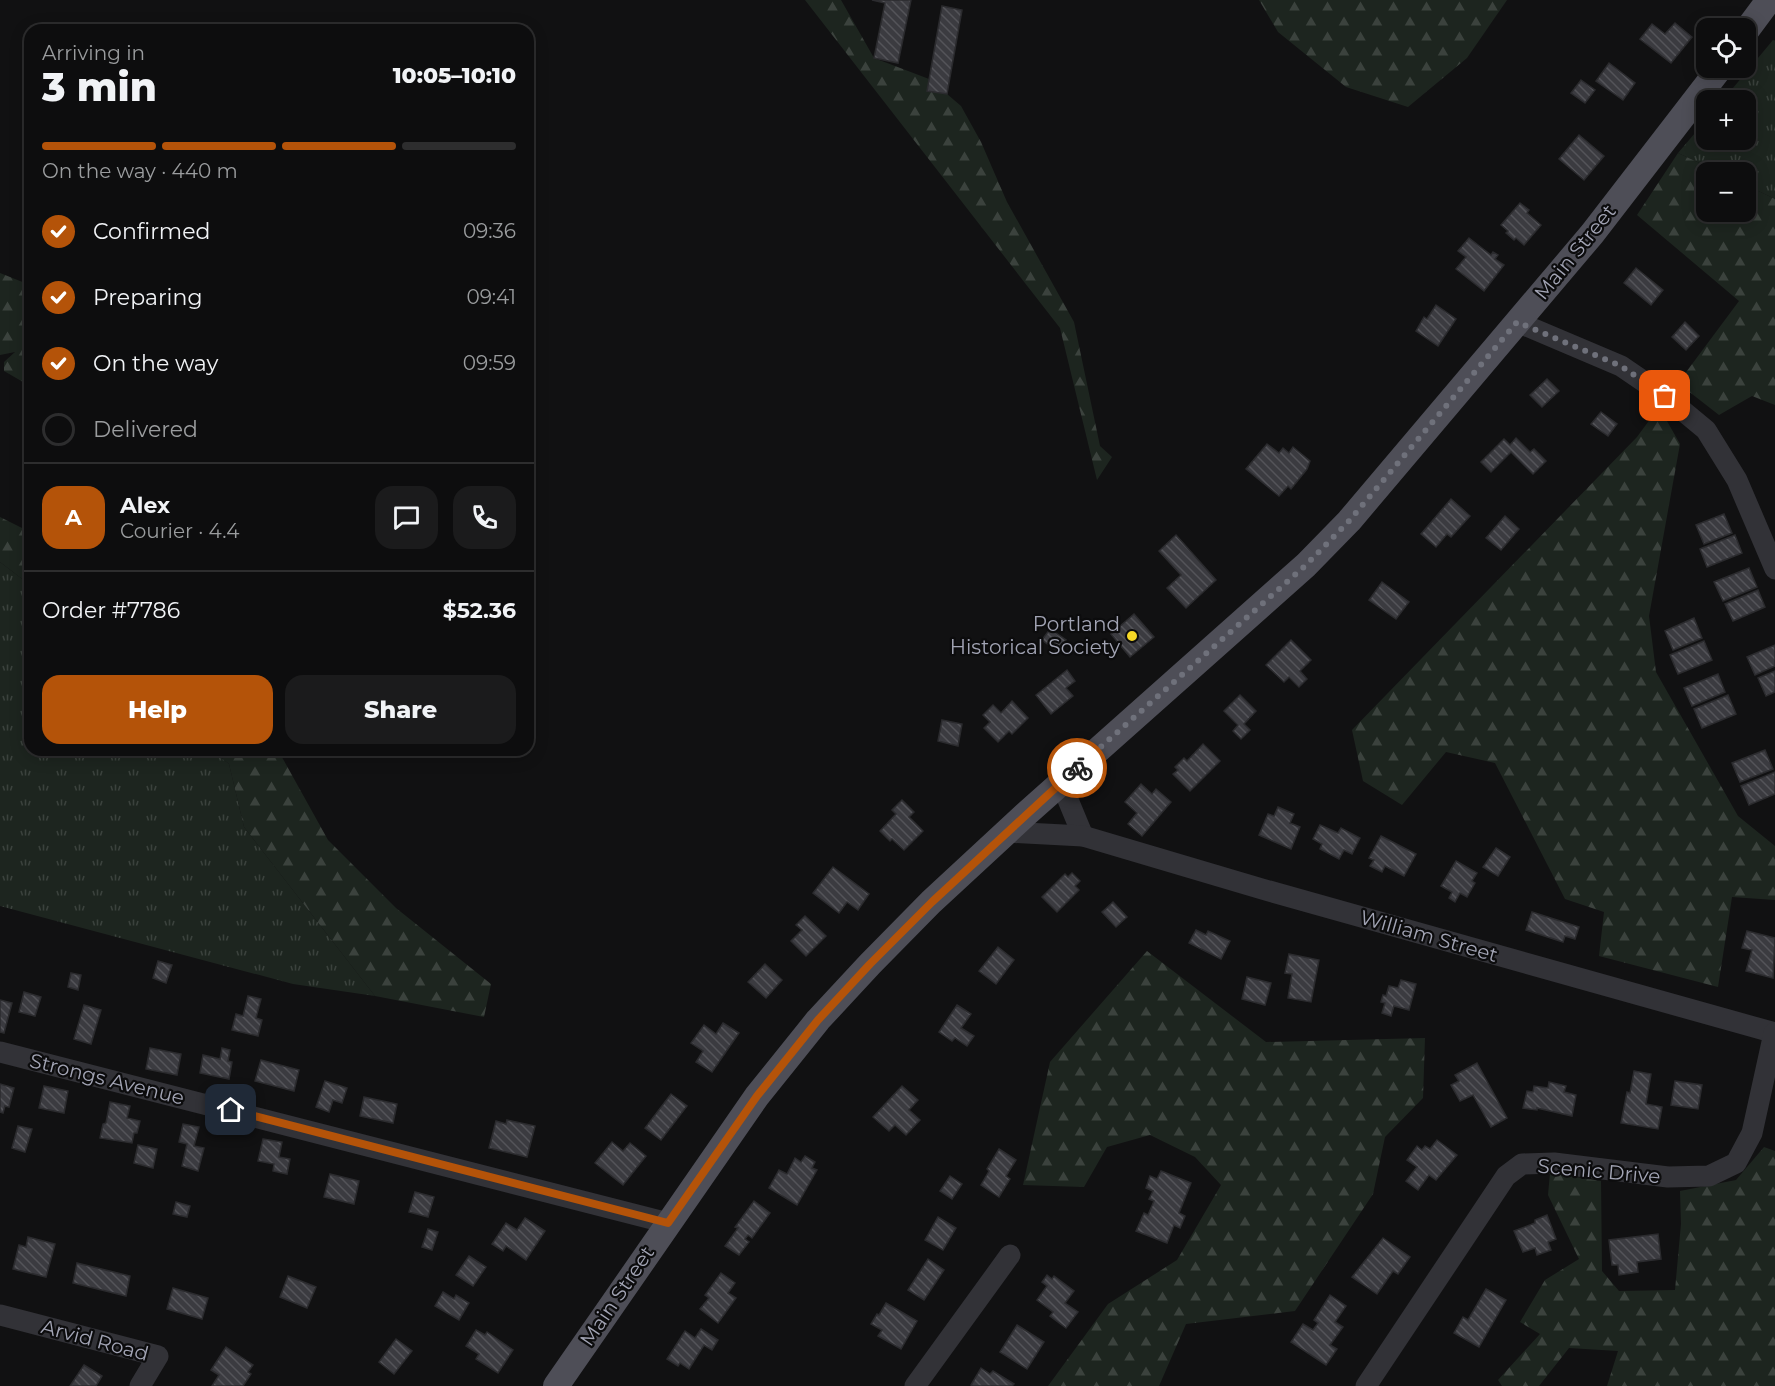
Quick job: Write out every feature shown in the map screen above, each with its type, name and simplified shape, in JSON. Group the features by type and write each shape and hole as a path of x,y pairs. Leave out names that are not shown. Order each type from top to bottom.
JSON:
{"main road":[{"path":"1755,18 1768,0"},
{"name":"Main Street","path":"556,1386 757,1096 818,1020 932,902 1006,832 1306,565 1349,521 1592,234 1712,78"}],"street":[{"path":"1517,322 1621,366 1665,396 1706,430 1737,480 1775,569"},
{"path":"1061,783 1083,836"},
{"name":"William Street","path":"1006,832 1083,836 1774,1033"},
{"name":"Scenic Drive","path":"1366,1386 1506,1176 1522,1164 1554,1163 1668,1177 1709,1176 1736,1163 1752,1133 1774,1033"},
{"name":"Strongs Avenue","path":"0,1052 668,1223"},
{"path":"915,1386 1010,1255"},
{"name":"Arvid Road","path":"0,1315 158,1356 140,1386"}],"green space":[{"path":"805,0 841,0 874,58 929,79 927,91 947,94 961,106 981,142 1007,202 1074,322 1100,446 1112,457 1097,480 1060,328"},
{"path":"1259,0 1507,0 1467,58 1408,107 1346,87 1278,32"},
{"path":"1773,40 1775,41 1775,199 1756,190 1756,162 1697,162 1678,153 1696,132 1696,150 1756,150 1756,90 1731,90 1741,78 1756,78 1756,60"},
{"path":"1678,153 1697,162 1696,222 1756,222 1756,190 1775,199 1775,405 1752,396 1719,415 1678,383 1739,301 1637,215"},
{"path":"0,273 24,283 24,383 4,371 4,362 15,352 0,355"},
{"path":"1659,407 1680,444 1649,616 1656,672 1738,816 1775,846 1775,900 1732,897 1718,987 1599,956 1604,912 1565,899 1495,763 1446,752 1402,805 1363,781 1352,730 1637,437"},
{"path":"0,517 24,529 24,580 0,562"},
{"path":"0,562 24,580 24,756 219,756 229,764 244,827 375,996 293,984 0,906"},
{"path":"219,756 281,756 328,840 396,908 491,984 484,1017 375,996 244,827 229,764"},
{"path":"1147,951 1266,1042 1425,1038 1423,1098 1385,1137 1373,1194 1295,1311 1186,1324 1159,1386 1048,1386 1108,1304 1177,1260 1221,1185 1195,1157 1150,1135 1107,1147 1084,1187 1023,1185 1050,1062"},
{"path":"1764,1147 1775,1151 1775,1386 1607,1386 1618,1351 1569,1348 1539,1386 1502,1386 1498,1380 1540,1334 1520,1322 1545,1280 1579,1259 1548,1195 1550,1173 1601,1181 1602,1271 1619,1291 1675,1290 1681,1224 1680,1191 1736,1180"}],"building":[{"path":"872,0 911,0 898,63 874,58 885,3"},
{"path":"942,6 962,10 947,94 927,91"},
{"path":"1675,23 1692,37 1671,63 1640,39 1652,24 1665,34"},
{"path":"1609,63 1635,83 1623,100 1596,81"},
{"path":"1581,80 1595,90 1585,103 1571,93"},
{"path":"1579,135 1604,156 1584,180 1559,159"},
{"path":"1520,203 1529,210 1527,213 1541,225 1524,245 1516,238 1514,240 1501,225"},
{"path":"1469,238 1491,255 1493,252 1498,255 1495,259 1504,265 1484,291 1456,269 1466,257 1458,251"},
{"path":"1636,268 1663,290 1651,305 1624,283"},
{"path":"1436,305 1456,319 1438,346 1416,331 1424,317 1427,319"},
{"path":"1685,322 1699,336 1686,350 1672,337"},
{"path":"1547,379 1559,391 1542,407 1530,395"},
{"path":"1601,412 1617,424 1608,436 1591,424"},
{"path":"1516,438 1530,452 1534,449 1546,461 1533,474 1511,452 1491,472 1481,462 1504,439 1510,445"},
{"path":"1267,444 1279,453 1283,448 1289,453 1293,447 1310,461 1307,469 1291,489 1288,486 1279,496 1246,469"},
{"path":"1451,499 1470,516 1451,537 1447,534 1436,547 1421,534"},
{"path":"1724,514 1732,533 1704,544 1696,525"},
{"path":"1505,516 1519,529 1501,550 1486,538"},
{"path":"1176,535 1216,580 1186,608 1167,588 1181,575 1159,551"},
{"path":"1735,535 1742,553 1707,567 1700,549"},
{"path":"1749,568 1757,587 1723,601 1714,582"},
{"path":"1382,582 1409,602 1396,619 1369,600"},
{"path":"1758,590 1765,607 1733,621 1725,604"},
{"name":"Portland Historical Society","path":"1134,614 1154,637 1130,657 1111,634"},
{"path":"1694,618 1702,638 1673,650 1665,631"},
{"path":"1050,629 1066,640 1057,651 1042,640"},
{"path":"1291,640 1311,660 1300,671 1307,679 1299,687 1289,677 1284,682 1266,665"},
{"path":"1704,641 1712,660 1678,674 1670,655"},
{"path":"1775,645 1775,666 1755,675 1747,657"},
{"path":"1067,670 1075,681 1066,688 1073,696 1051,714 1036,695"},
{"path":"1775,671 1775,692 1766,696 1758,678"},
{"path":"1718,674 1725,692 1692,706 1684,688"},
{"path":"1240,695 1256,711 1244,724 1250,730 1241,739 1233,731 1238,725 1224,711"},
{"path":"1728,695 1736,714 1702,728 1694,709"},
{"path":"1012,701 1028,718 1012,734 1009,731 998,742 984,728 990,722 983,715 993,705 1001,713"},
{"path":"942,720 962,724 958,746 938,741"},
{"path":"1203,744 1220,761 1190,791 1173,774 1178,770 1175,767 1184,758 1187,761"},
{"path":"1765,750 1773,769 1740,782 1732,763"},
{"path":"1775,772 1775,794 1749,805 1741,786"},
{"path":"1141,784 1152,794 1156,789 1171,802 1142,836 1128,824 1137,813 1125,802"},
{"path":"902,800 914,812 909,817 923,831 904,850 880,831 896,814 892,810"},
{"path":"1278,807 1294,814 1290,823 1300,827 1291,849 1259,835 1268,814 1274,816"},
{"path":"1320,825 1338,833 1341,828 1360,838 1352,854 1344,850 1339,859 1320,849 1322,844 1313,839"},
{"path":"1381,836 1416,854 1404,876 1385,866 1382,872 1370,866 1374,860 1369,858"},
{"path":"1496,848 1510,857 1498,876 1483,867"},
{"path":"1456,861 1477,873 1472,881 1475,883 1467,897 1460,893 1455,902 1449,898 1452,892 1441,886"},
{"path":"833,867 869,894 858,910 847,902 839,913 813,893"},
{"path":"1072,873 1080,881 1075,886 1079,890 1057,912 1042,897 1065,874 1068,877"},
{"path":"1113,902 1127,917 1116,927 1102,912"},
{"path":"1532,912 1579,927 1575,939 1565,936 1563,942 1526,930"},
{"path":"805,916 826,936 806,956 791,941 802,930 796,925"},
{"path":"1196,930 1206,935 1208,931 1230,941 1221,959 1189,943"},
{"path":"1747,931 1775,938 1773,978 1746,971 1752,950 1742,948"},
{"path":"998,947 1014,960 996,984 979,971"},
{"path":"1289,954 1319,960 1311,1002 1288,998 1292,974 1285,973"},
{"path":"158,961 172,965 166,983 153,978"},
{"path":"765,964 782,980 766,998 748,982"},
{"path":"71,973 81,975 78,990 68,987"},
{"path":"1247,977 1271,983 1265,1005 1242,999"},
{"path":"1401,980 1416,984 1409,1010 1394,1006 1391,1016 1382,1013 1385,1003 1381,1002 1383,995 1386,996 1389,986 1398,988"},
{"path":"24,992 41,997 35,1016 19,1012"},
{"path":"248,996 261,999 256,1018 262,1020 258,1036 232,1030 236,1014 243,1016"},
{"path":"0,1000 12,1003 4,1033 0,1032"},
{"path":"84,1005 101,1010 91,1044 74,1039"},
{"path":"957,1005 971,1014 961,1028 974,1036 967,1046 955,1038 952,1041 939,1032"},
{"path":"723,1023 739,1033 712,1072 696,1062 703,1051 691,1043 704,1025 716,1034"},
{"path":"150,1048 181,1054 177,1075 146,1069"},
{"path":"222,1048 230,1050 228,1061 232,1062 229,1079 200,1073 203,1055 220,1059"},
{"path":"261,1060 299,1070 294,1091 255,1081"},
{"path":"1477,1063 1507,1118 1491,1127 1473,1095 1460,1101 1451,1085 1459,1081 1455,1075"},
{"path":"1634,1071 1651,1074 1646,1104 1662,1107 1658,1129 1621,1123"},
{"path":"325,1081 347,1088 342,1103 333,1100 329,1112 316,1107"},
{"path":"1675,1081 1702,1085 1698,1109 1671,1105"},
{"path":"1549,1082 1566,1086 1564,1092 1576,1095 1572,1116 1537,1108 1537,1110 1523,1108 1527,1091 1533,1092 1534,1086 1548,1088"},
{"path":"0,1084 14,1088 9,1107 5,1106 3,1113 0,1112"},
{"path":"44,1086 68,1091 64,1113 39,1108"},
{"path":"902,1086 918,1100 909,1110 920,1120 906,1135 895,1125 889,1131 873,1117"},
{"path":"671,1094 687,1106 661,1140 645,1128"},
{"path":"364,1097 397,1104 393,1123 360,1116"},
{"path":"110,1102 130,1106 127,1118 140,1121 132,1143 100,1138"},
{"path":"507,1120 535,1126 527,1157 489,1148 496,1121 506,1124"},
{"path":"183,1124 199,1127 194,1146 204,1148 198,1171 182,1166 187,1144 179,1142"},
{"path":"18,1126 32,1129 25,1152 12,1148"},
{"path":"263,1139 282,1142 279,1157 290,1159 287,1174 273,1171 274,1164 258,1161"},
{"path":"1437,1140 1457,1155 1436,1180 1429,1175 1418,1190 1406,1181 1417,1167 1407,1160 1417,1146 1422,1150 1425,1146 1430,1149"},
{"path":"612,1142 623,1151 630,1143 646,1156 623,1185 595,1163"},
{"path":"138,1145 157,1149 153,1168 134,1163"},
{"path":"999,1149 1016,1160 1006,1176 1010,1179 999,1197 981,1185"},
{"path":"805,1156 815,1162 812,1168 817,1170 797,1205 769,1188 779,1170 787,1174 795,1158 801,1162"},
{"path":"1161,1171 1191,1183 1179,1213 1185,1216 1180,1228 1174,1225 1167,1243 1136,1231 1144,1213 1148,1215 1154,1201 1149,1199 1153,1191 1146,1188 1150,1176 1157,1179"},
{"path":"330,1174 359,1181 354,1204 324,1197"},
{"path":"950,1176 962,1184 952,1199 940,1191"},
{"path":"415,1192 434,1197 428,1217 409,1212"},
{"path":"754,1201 770,1213 752,1238 748,1235 745,1239 749,1242 739,1255 725,1246 738,1228 735,1227"},
{"path":"176,1202 190,1206 187,1217 173,1214"},
{"path":"1547,1215 1556,1239 1548,1242 1551,1250 1537,1255 1535,1248 1523,1252 1514,1231 1535,1223 1535,1220"},
{"path":"938,1217 956,1228 943,1250 925,1240"},
{"path":"525,1218 545,1231 526,1260 506,1246 503,1251 492,1244 506,1223 517,1230"},
{"path":"428,1229 438,1232 432,1250 422,1247"},
{"path":"1658,1234 1661,1259 1637,1262 1638,1272 1619,1275 1618,1265 1612,1265 1609,1240"},
{"path":"28,1237 55,1244 46,1277 13,1269 19,1245 26,1247"},
{"path":"1383,1238 1410,1257 1398,1274 1393,1271 1377,1294 1352,1277"},
{"path":"469,1256 486,1267 473,1286 456,1275"},
{"path":"928,1259 944,1270 924,1300 908,1290"},
{"path":"77,1263 130,1276 126,1296 73,1283"},
{"path":"721,1273 735,1283 728,1293 736,1298 718,1323 700,1309 709,1298 705,1295"},
{"path":"1047,1275 1052,1279 1054,1276 1074,1291 1065,1303 1078,1312 1066,1328 1050,1316 1053,1312 1037,1300 1047,1286 1042,1282"},
{"path":"288,1276 316,1287 307,1308 280,1297"},
{"path":"173,1288 208,1298 202,1319 167,1309"},
{"path":"1486,1289 1506,1300 1479,1347 1454,1333 1463,1317 1468,1320"},
{"path":"443,1292 454,1299 456,1295 469,1303 459,1320 435,1306"},
{"path":"1330,1295 1346,1306 1335,1322 1343,1327 1330,1345 1337,1349 1326,1365 1291,1342 1303,1324 1313,1330 1318,1323 1314,1320"},
{"path":"886,1303 917,1321 901,1349 878,1336 882,1330 871,1324"},
{"path":"1017,1325 1044,1342 1027,1369 1000,1352"},
{"path":"701,1329 718,1340 712,1350 704,1345 689,1369 680,1363 678,1366 667,1359 685,1331 695,1338"},
{"path":"476,1330 485,1335 487,1332 513,1350 498,1373 476,1359 479,1354 466,1346"},
{"path":"396,1339 412,1351 394,1374 379,1362"},
{"path":"226,1347 253,1365 248,1372 251,1374 243,1386 212,1386 219,1375 211,1370"},
{"path":"84,1365 102,1376 96,1386 70,1386"},
{"path":"981,1368 990,1374 993,1371 1014,1384 1012,1386 971,1385"}],"way so far":[{"path":"1077,768 1306,565 1349,521 1517,322 1621,366 1665,396"}],"place":[{"name":"Portland Historical Society","path":"1132,636"}],"route":[{"path":"231,1110 668,1223 757,1096 818,1020 932,902 1077,768"}]}
